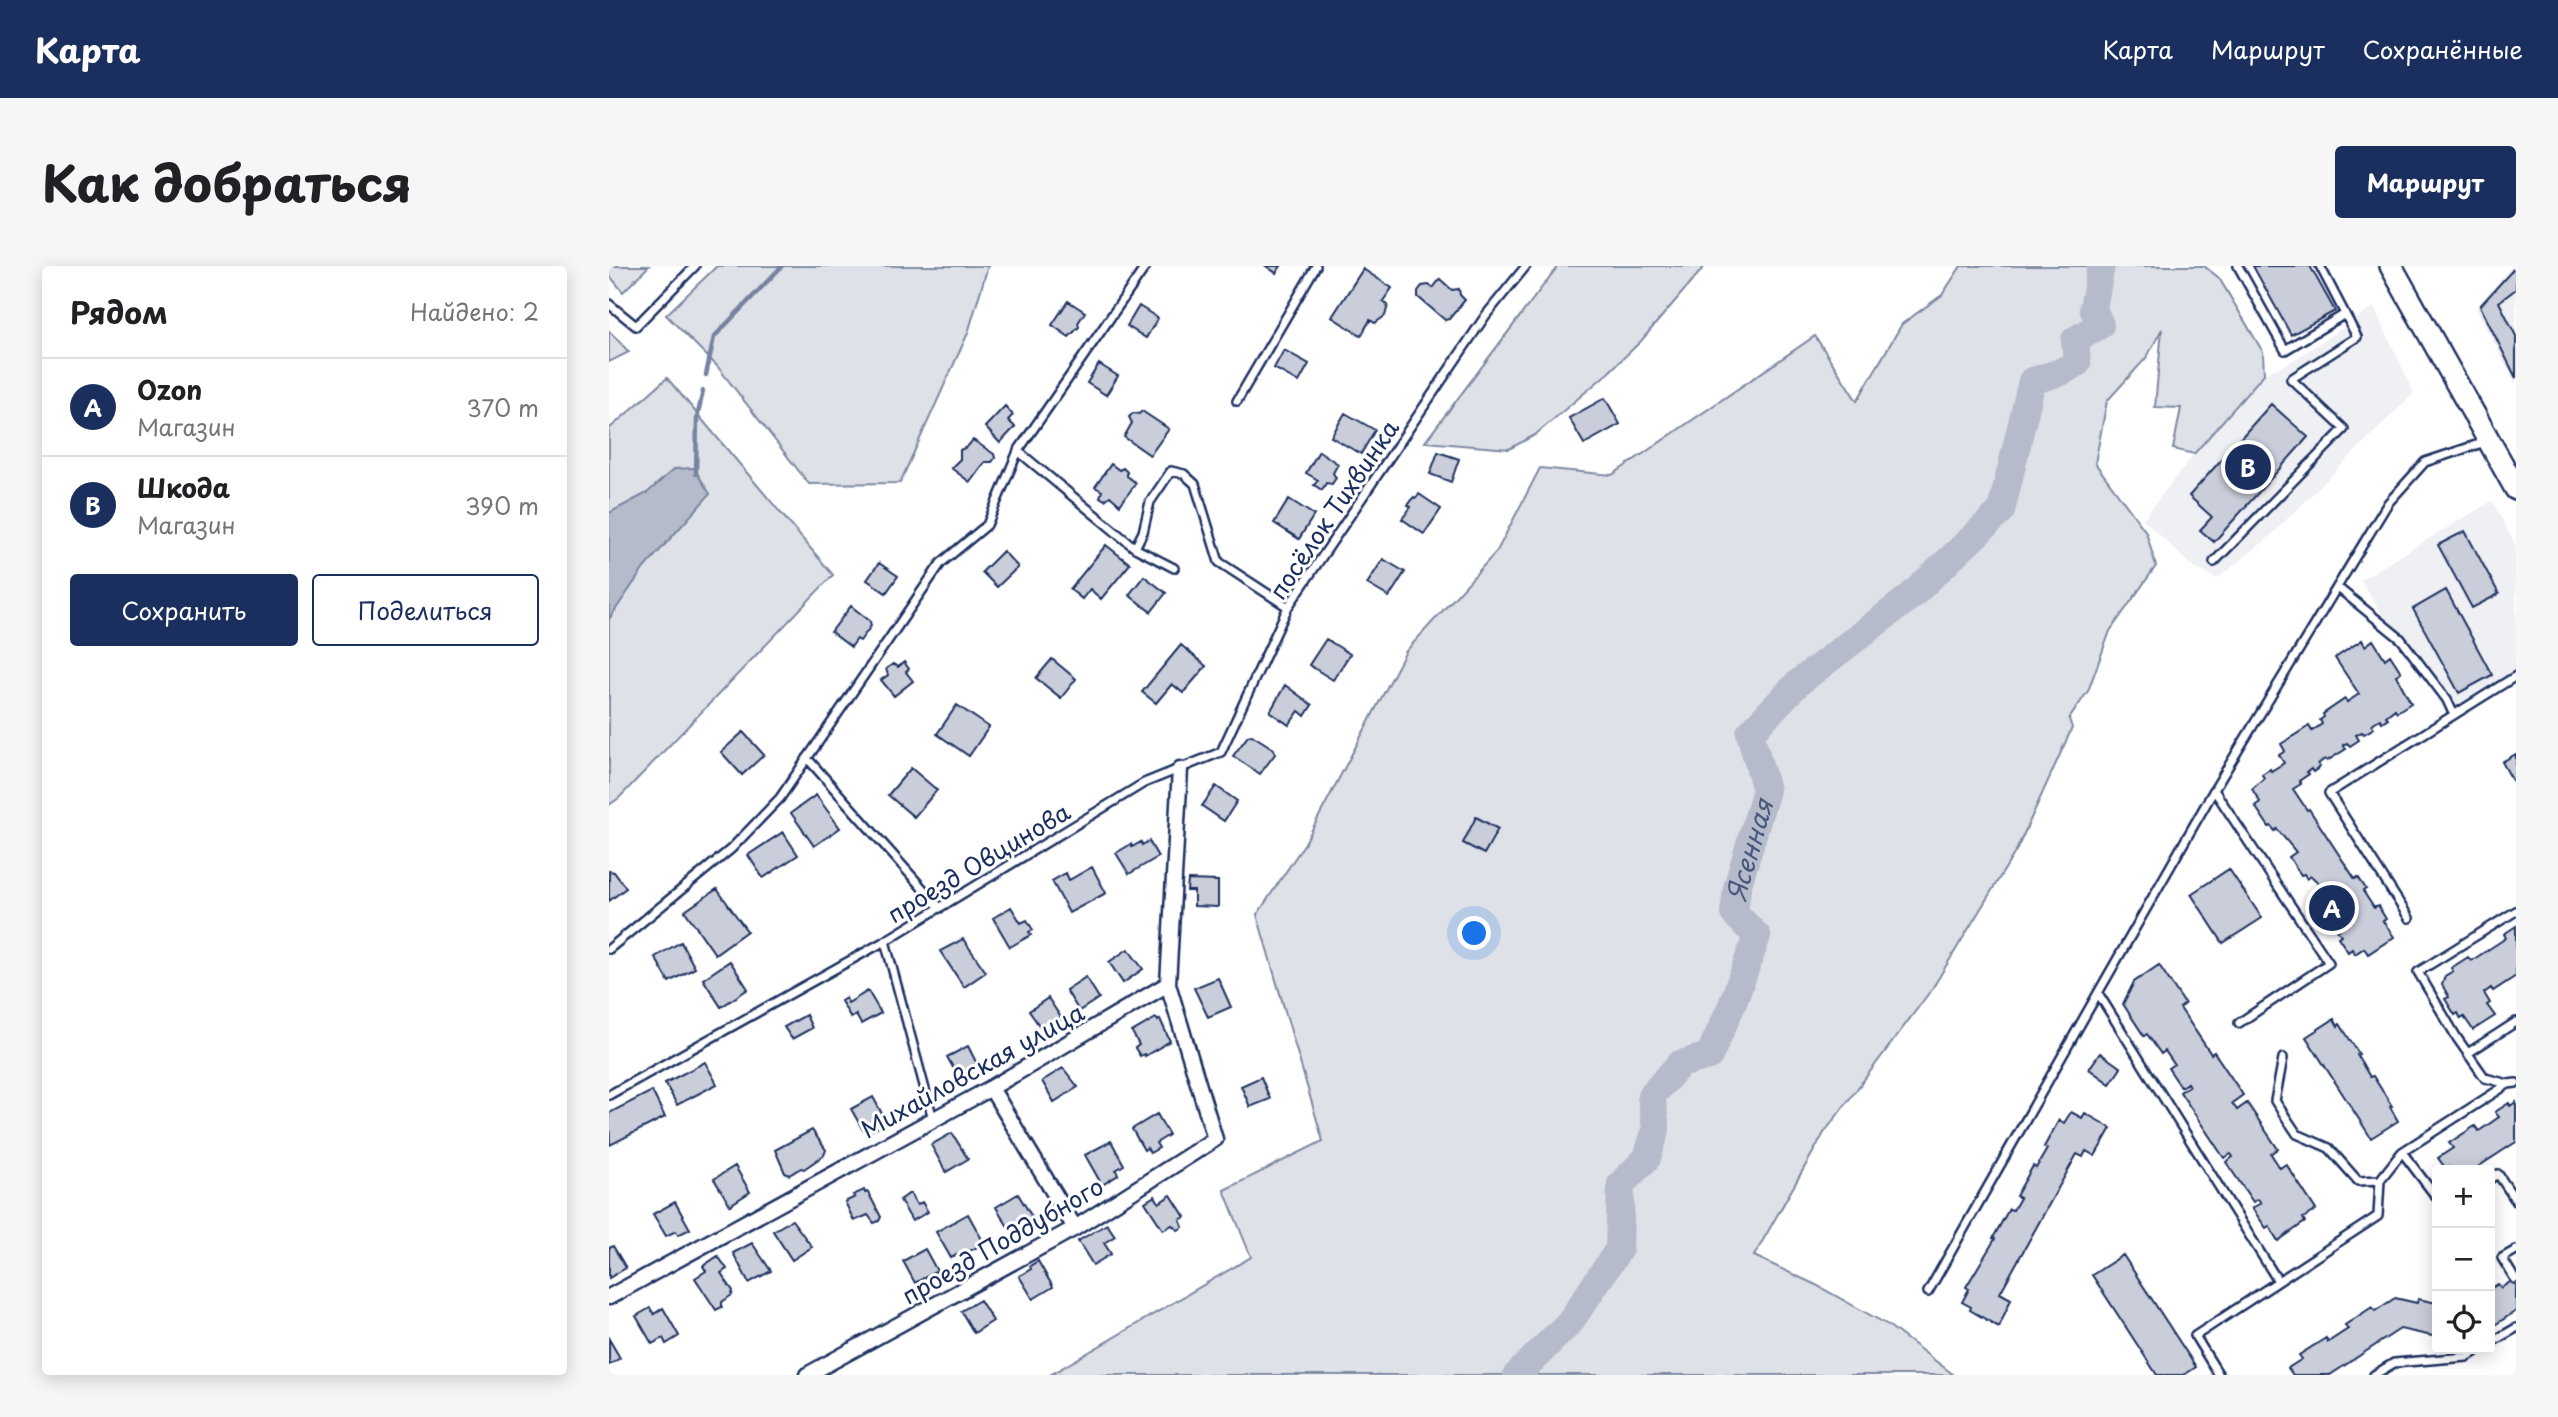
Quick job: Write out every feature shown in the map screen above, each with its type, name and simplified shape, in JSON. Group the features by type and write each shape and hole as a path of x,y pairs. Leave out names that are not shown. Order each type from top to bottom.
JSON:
{"main road":[{"path":"2391,266 2516,489"}],"street":[{"path":"1168,984 1180,769"},
{"name":"Михайловская улица","path":"609,1297 991,1088 1168,984"},
{"name":"проезд Поддубного","path":"807,1375 1075,1228 1215,1139 1168,984"},
{"path":"991,1088 1075,1228"}],"lane":[{"path":"609,304 636,326 695,266"},
{"path":"609,949 731,849 780,798 941,563 987,525 1018,451 1146,266"},
{"path":"1237,401 1316,266"},
{"name":"посёлок Тихвинка","path":"1180,769 1221,752 1288,607 1486,315 1526,266"},
{"path":"2238,266 2285,350 2345,314"},
{"path":"2214,562 2344,429 2291,379 2357,337 2320,266"},
{"path":"1928,1292 2214,790 2388,503 2425,462 2489,440"},
{"path":"1018,451 1135,548 1174,568"},
{"path":"1135,548 1143,532 1150,502 1171,471 1184,474 1195,484 1219,562 1288,607"},
{"path":"2337,587 2401,639 2447,700 2453,713"},
{"path":"2409,918 2329,793 2516,676"},
{"path":"807,758 940,908"},
{"name":"проезд Овцинова","path":"933,1119 885,941 1144,783 1180,769"},
{"path":"2214,790 2329,963 2239,1023"},
{"path":"2512,1084 2485,1078 2418,972 2516,911"},
{"path":"609,1095 885,941"},
{"path":"2098,993 2279,1281"},
{"path":"2468,1053 2516,1022"},
{"path":"2283,1058 2275,1101 2297,1134 2329,1148 2358,1181 2380,1180"},
{"path":"2220,1375 2195,1336 2378,1216 2380,1180 2402,1152 2512,1084"},
{"path":"2402,1152 2432,1191"},
{"path":"2495,1176 2498,1174 2516,1201"},
{"path":"2515,1279 2502,1258 2516,1250"},
{"path":"2495,1340 2516,1328"},
{"path":"2374,1375 2394,1363 2467,1357 2472,1354"}],"shaded area":[{"path":"609,266 649,266 623,292 609,275"},
{"path":"717,266 988,266 968,333 900,483 809,484 717,366 666,315"},
{"path":"1558,266 1705,266 1641,341 1535,435 1509,449 1425,442"},
{"path":"1961,266 2204,266 2219,278 2263,352 2264,374 2194,454 2173,449 2181,408 2155,407 2162,329 2147,357 2107,401 2095,463 2146,532 2156,566 2110,631 2088,691 2069,719 2072,728 2017,849 1932,989 1824,1133 1754,1256 1816,1285 1888,1325 1954,1375 1050,1375 1251,1257 1224,1190 1323,1141 1257,915 1305,843 1406,651 1497,551 1540,468 1612,475 1815,336 1857,401 1902,324 1942,295"},
{"path":"2512,266 2516,266 2516,385 2476,308"},
{"path":"2374,307 2414,393 2266,540 2217,579 2192,566 2143,519 2194,454 2264,374 2289,363"},
{"path":"609,331 629,352 609,362"},
{"path":"667,378 833,575 619,798 609,805 609,429"},
{"path":"2492,501 2516,546 2516,681 2449,718 2360,580"}],"water":[{"path":"694,468 710,494 644,568 609,619 609,513 647,493 674,469"}],"building":[{"path":"1266,266 1281,266 1276,273"},
{"path":"2253,266 2310,266 2335,311 2291,335"},
{"path":"2516,266 2516,289 2499,302 2516,336 2516,378 2480,306"},
{"path":"1363,269 1392,288 1383,301 1388,305 1385,316 1375,323 1370,320 1361,336 1332,317"},
{"path":"1440,279 1452,290 1459,289 1465,300 1449,319 1445,320 1418,297 1422,286 1429,285 1433,288"},
{"path":"1068,301 1085,312 1078,323 1079,327 1069,337 1052,325"},
{"path":"1139,306 1158,318 1146,338 1127,326"},
{"path":"1284,350 1309,364 1299,382 1274,368"},
{"path":"1099,364 1118,376 1106,395 1087,383"},
{"path":"1605,398 1620,424 1584,444 1569,418"},
{"path":"2271,404 2308,437 2214,542 2200,530 2212,517 2189,496"},
{"path":"1005,406 1013,415 1008,420 1015,427 1000,443 985,427"},
{"path":"1142,411 1169,429 1150,455 1124,437 1132,423 1129,417"},
{"path":"1345,413 1375,430 1361,454 1331,437"},
{"path":"973,440 994,454 995,458 992,462 985,462 970,482 951,468 960,459 960,450"},
{"path":"1319,451 1338,464 1333,473 1336,478 1332,484 1326,483 1322,490 1314,485 1318,480 1306,473"},
{"path":"1438,452 1459,459 1451,482 1430,474"},
{"path":"1111,464 1119,470 1123,468 1127,476 1136,483 1120,505 1110,496 1105,500 1100,497 1102,491 1095,487"},
{"path":"1419,494 1441,509 1424,534 1402,519 1411,507 1408,505 1410,501"},
{"path":"1289,499 1314,515 1299,539 1274,523"},
{"path":"2465,531 2499,594 2472,608 2438,545"},
{"path":"1106,545 1130,564 1101,599 1090,589 1082,599 1070,589"},
{"path":"1003,551 1018,567 997,587 982,572"},
{"path":"1383,559 1405,572 1389,597 1367,584"},
{"path":"879,563 898,576 886,593 867,580"},
{"path":"1144,576 1166,593 1151,612 1129,595"},
{"path":"2446,590 2492,675 2459,693 2413,609"},
{"path":"851,606 870,621 871,626 860,641 857,639 851,647 831,632"},
{"path":"1326,639 1350,654 1333,680 1309,665"},
{"path":"2362,640 2365,646 2373,640 2385,659 2390,655 2401,672 2396,675 2411,703 2397,712 2395,709 2382,722 2380,719 2372,724 2374,728 2364,734 2362,732 2356,735 2359,740 2350,746 2347,743 2343,745 2346,749 2327,761 2325,759 2313,772 2311,769 2307,772 2309,774 2299,781 2301,784 2293,789 2355,879 2358,877 2374,908 2378,906 2386,919 2383,921 2394,937 2368,954 2364,948 2355,954 2352,949 2348,952 2338,937 2341,935 2337,930 2340,929 2326,908 2323,911 2314,898 2317,895 2314,890 2321,885 2311,876 2307,879 2304,874 2301,875 2289,857 2296,852 2277,829 2275,831 2269,827 2255,806 2260,802 2252,789 2264,778 2262,774 2284,763 2279,755 2285,751 2281,744 2309,726 2312,731 2322,724 2320,720 2324,717 2323,714 2345,699 2347,702 2359,694 2335,658"},
{"path":"1181,645 1206,666 1183,693 1172,684 1156,703 1142,692"},
{"path":"1052,659 1076,679 1061,698 1036,678"},
{"path":"904,662 909,669 906,672 913,681 894,696 881,680 888,675 886,669 893,664 898,667"},
{"path":"1285,685 1312,705 1305,716 1299,711 1289,725 1270,712"},
{"path":"957,705 989,727 969,756 937,734"},
{"path":"743,732 764,755 742,775 721,752"},
{"path":"1252,735 1274,749 1275,754 1260,774 1233,756 1248,736"},
{"path":"2516,754 2516,787 2502,762"},
{"path":"911,768 937,790 914,817 888,795"},
{"path":"1216,786 1237,801 1224,821 1202,806"},
{"path":"816,795 840,828 814,846 791,813"},
{"path":"1476,817 1498,829 1484,854 1463,843"},
{"path":"783,832 798,855 763,878 748,855"},
{"path":"1149,841 1158,857 1129,874 1116,853 1131,844 1132,847"},
{"path":"1092,867 1106,893 1069,913 1052,881 1066,873 1069,880"},
{"path":"2229,869 2262,918 2223,943 2191,894"},
{"path":"609,871 614,872 626,888 609,901"},
{"path":"1188,880 1218,881 1218,907 1194,906 1194,891 1187,891"},
{"path":"717,889 747,931 715,954 685,911"},
{"path":"1011,907 1021,923 1027,920 1033,930 1029,932 1031,935 1010,947 993,918"},
{"path":"2516,926 2516,976 2493,991 2491,988 2484,993 2490,1003 2487,1005 2495,1016 2473,1030 2464,1017 2461,1019 2458,1013 2455,1015 2445,999 2449,997 2442,985 2445,976 2453,971 2451,968 2468,957 2471,961 2506,938 2504,934"},
{"path":"963,939 986,972 964,987 940,951"},
{"path":"681,942 695,968 669,982 655,957"},
{"path":"1128,949 1143,969 1123,983 1109,962"},
{"path":"730,961 748,989 721,1007 703,979"},
{"path":"2159,965 2185,1004 2180,1008 2243,1095 2232,1103 2237,1110 2247,1103 2278,1149 2271,1154 2280,1168 2286,1164 2316,1210 2303,1218 2305,1222 2278,1241 2269,1226 2266,1228 2252,1208 2261,1203 2258,1199 2253,1202 2226,1162 2233,1157 2231,1154 2224,1158 2180,1092 2189,1086 2187,1083 2181,1087 2168,1068 2174,1064 2165,1051 2161,1054 2147,1034 2144,1036 2123,1004 2134,982"},
{"path":"1086,977 1099,998 1079,1011 1066,990"},
{"path":"1218,978 1231,1007 1208,1017 1194,988"},
{"path":"868,991 881,1013 861,1024 856,1015 851,1018 841,1001 846,998 848,1003"},
{"path":"1048,998 1062,1019 1043,1031 1029,1011"},
{"path":"806,1015 812,1028 792,1039 784,1027"},
{"path":"1156,1018 1158,1021 1160,1019 1170,1041 1145,1056 1140,1056 1135,1048 1139,1045 1132,1032"},
{"path":"2334,1019 2359,1054 2357,1055 2370,1077 2373,1076 2392,1106 2390,1107 2398,1121 2371,1138 2306,1037"},
{"path":"968,1046 979,1068 959,1078 947,1057"},
{"path":"2100,1053 2121,1068 2110,1084 2089,1069"},
{"path":"705,1062 717,1084 677,1105 665,1083"},
{"path":"1063,1068 1078,1087 1054,1102 1042,1081"},
{"path":"1261,1077 1270,1099 1250,1107 1241,1086"},
{"path":"652,1091 665,1117 610,1145 609,1113"},
{"path":"873,1097 886,1121 879,1125 874,1123 877,1128 868,1132 866,1128 863,1130 851,1109"},
{"path":"2516,1102 2516,1142 2481,1165 2443,1165 2438,1158 2453,1148 2449,1143 2475,1126 2479,1131 2499,1117 2495,1112 2509,1103 2510,1106"},
{"path":"2071,1112 2082,1118 2085,1113 2111,1128 2095,1156 2086,1151 2083,1157 2077,1154 2000,1293 2011,1299 1999,1327 1970,1310 1971,1307 1962,1302 1969,1289 1966,1287 1995,1239 1993,1238 2009,1209 2013,1210 2020,1198 2016,1196 2033,1166 2036,1168 2047,1149 2044,1147 2059,1120 2064,1123"},
{"path":"1157,1114 1169,1135 1156,1143 1159,1148 1150,1153 1147,1148 1144,1150 1132,1129"},
{"path":"812,1130 826,1150 824,1155 804,1169 789,1175 785,1173 775,1150"},
{"path":"952,1133 968,1159 946,1172 931,1145"},
{"path":"1111,1141 1124,1165 1116,1170 1118,1175 1102,1185 1085,1155"},
{"path":"735,1166 750,1192 730,1205 714,1179"},
{"path":"864,1190 865,1193 868,1192 881,1217 874,1223 868,1215 854,1221 845,1202"},
{"path":"910,1193 917,1205 922,1202 928,1212 912,1221 900,1200"},
{"path":"1018,1194 1032,1217 1010,1230 996,1207"},
{"path":"1171,1195 1185,1217 1180,1220 1183,1227 1178,1230 1172,1225 1163,1230 1145,1202 1155,1196 1159,1203"},
{"path":"675,1202 690,1229 678,1235 676,1231 666,1236 653,1214"},
{"path":"968,1214 984,1243 963,1255 961,1252 951,1258 936,1232"},
{"path":"792,1220 812,1247 792,1260 773,1231"},
{"path":"1107,1224 1115,1236 1104,1243 1111,1254 1093,1265 1078,1241"},
{"path":"752,1243 771,1271 749,1283 733,1253"},
{"path":"613,1246 626,1268 609,1278 609,1248"},
{"path":"925,1249 937,1271 915,1283 903,1261"},
{"path":"2123,1255 2196,1367 2184,1375 2157,1375 2092,1275"},
{"path":"718,1256 727,1269 721,1273 733,1291 732,1295 722,1302 722,1307 716,1310 695,1278 706,1271 703,1266"},
{"path":"1038,1261 1053,1287 1033,1299 1019,1276"},
{"path":"2516,1278 2516,1311 2495,1325 2495,1286 2498,1284 2501,1288"},
{"path":"2395,1298 2417,1303 2418,1299 2432,1302 2432,1336 2400,1329 2330,1375 2293,1375 2288,1368 2302,1359 2299,1355 2326,1338 2328,1342 2348,1329 2345,1325 2372,1307 2375,1311"},
{"path":"980,1300 993,1321 974,1333 961,1311"},
{"path":"650,1308 654,1314 663,1308 679,1336 666,1344 663,1338 652,1344 636,1316"},
{"path":"609,1339 620,1358 609,1365"}],"waterway":[{"path":"706,375 714,337 782,266"},
{"name":"Ясенная","path":"1517,1375 1570,1322 1619,1249 1621,1184 1647,1158 1656,1129 1651,1096 1680,1064 1709,1056 1732,1005 1757,936 1734,913 1737,888 1766,790 1750,733 1798,683 1910,597 2001,511 2032,381 2061,372 2077,363 2075,340 2100,325 2093,308 2101,266"},
{"path":"696,474 697,418 703,391"}],"place":[{"name":"Шкода","path":"2248,467"},
{"name":"Ozon","path":"2332,908"}]}
